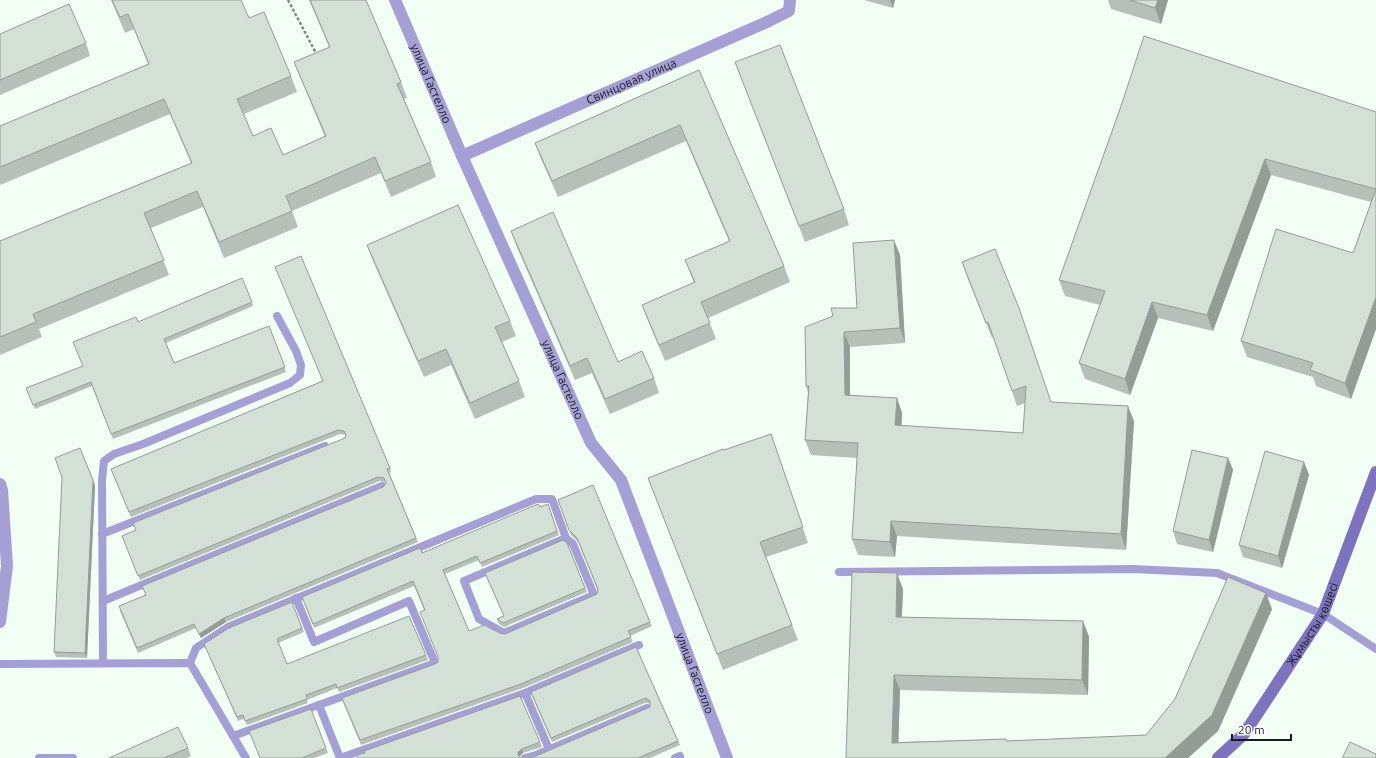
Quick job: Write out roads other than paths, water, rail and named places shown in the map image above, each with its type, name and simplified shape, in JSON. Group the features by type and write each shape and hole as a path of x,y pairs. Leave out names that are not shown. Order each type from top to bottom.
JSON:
{"main road":[{"name":"Жұмысты көшесі","path":"1218,758 1244,734 1323,614 1376,472"}],"street":[{"name":"улица Гастелло","path":"394,0 462,156 591,443 621,480 727,758"},
{"name":"Свинцовая улица","path":"462,156 769,21 789,11 790,0"},
{"path":"0,484 2,490 7,566 0,622"}],"lane":[{"path":"103,663 102,480 104,461 114,454 143,444 290,383 300,375 301,365 296,351 278,316"},
{"path":"102,534 334,442"},
{"path":"103,601 382,486"},
{"path":"190,663 196,648 228,627 536,499 552,499 566,538 573,544 594,595 504,634 479,619 464,581 566,538"},
{"path":"839,572 1133,569 1217,573 1323,614 1376,649"},
{"path":"233,736 435,662 408,601 314,642 296,598"},
{"path":"319,705 340,758 525,693 639,645"},
{"path":"0,664 190,663"},
{"path":"190,663 246,758"},
{"path":"525,693 544,753"},
{"path":"525,758 544,753 647,708"},
{"path":"39,758 73,758"}]}
